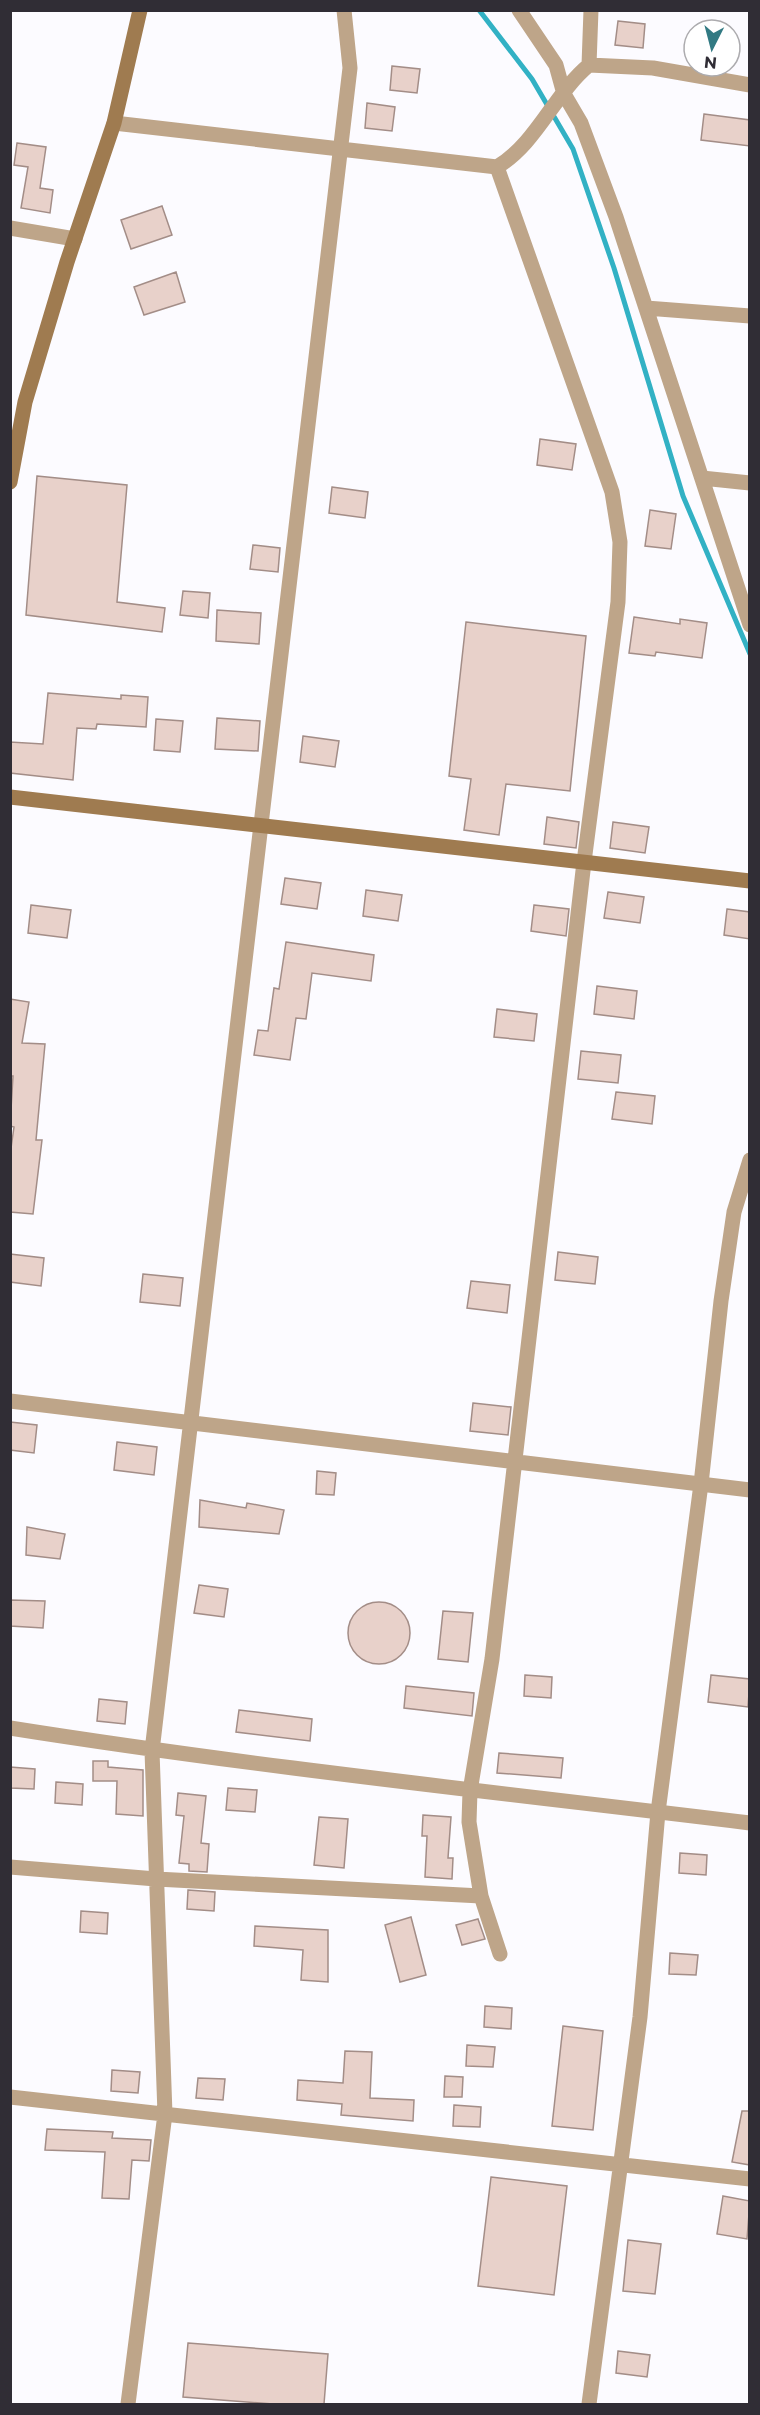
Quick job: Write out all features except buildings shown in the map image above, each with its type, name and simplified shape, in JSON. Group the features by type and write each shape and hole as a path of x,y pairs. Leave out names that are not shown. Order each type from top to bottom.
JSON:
{"street":[{"path":"10,482 25,402 75,239 114,123 140,10"},
{"path":"129,2404 165,2114 152,1751 350,68 344,10"},
{"path":"519,10 556,65 557,103 581,123 646,308 750,625"},
{"path":"589,65 591,10"},
{"path":"114,123 497,167 514,156 557,103 575,76 589,65 653,68 750,85"},
{"path":"497,167 612,492 620,542 618,602 584,862 492,1659 470,1791 469,1822 481,1896 500,1954"},
{"path":"10,228 75,239"},
{"path":"646,308 750,316"},
{"path":"702,478 750,483"},
{"path":"10,797 750,881"},
{"path":"589,2404 640,2017 658,1812 734,1212 750,1160"},
{"path":"10,1401 750,1490"},
{"path":"10,1728 152,1751 750,1823"},
{"path":"10,1867 156,1879 481,1896"},
{"path":"10,2097 750,2179"}],"waterway":[{"path":"479,10 532,79 573,149 614,268 683,496 750,654"}]}
